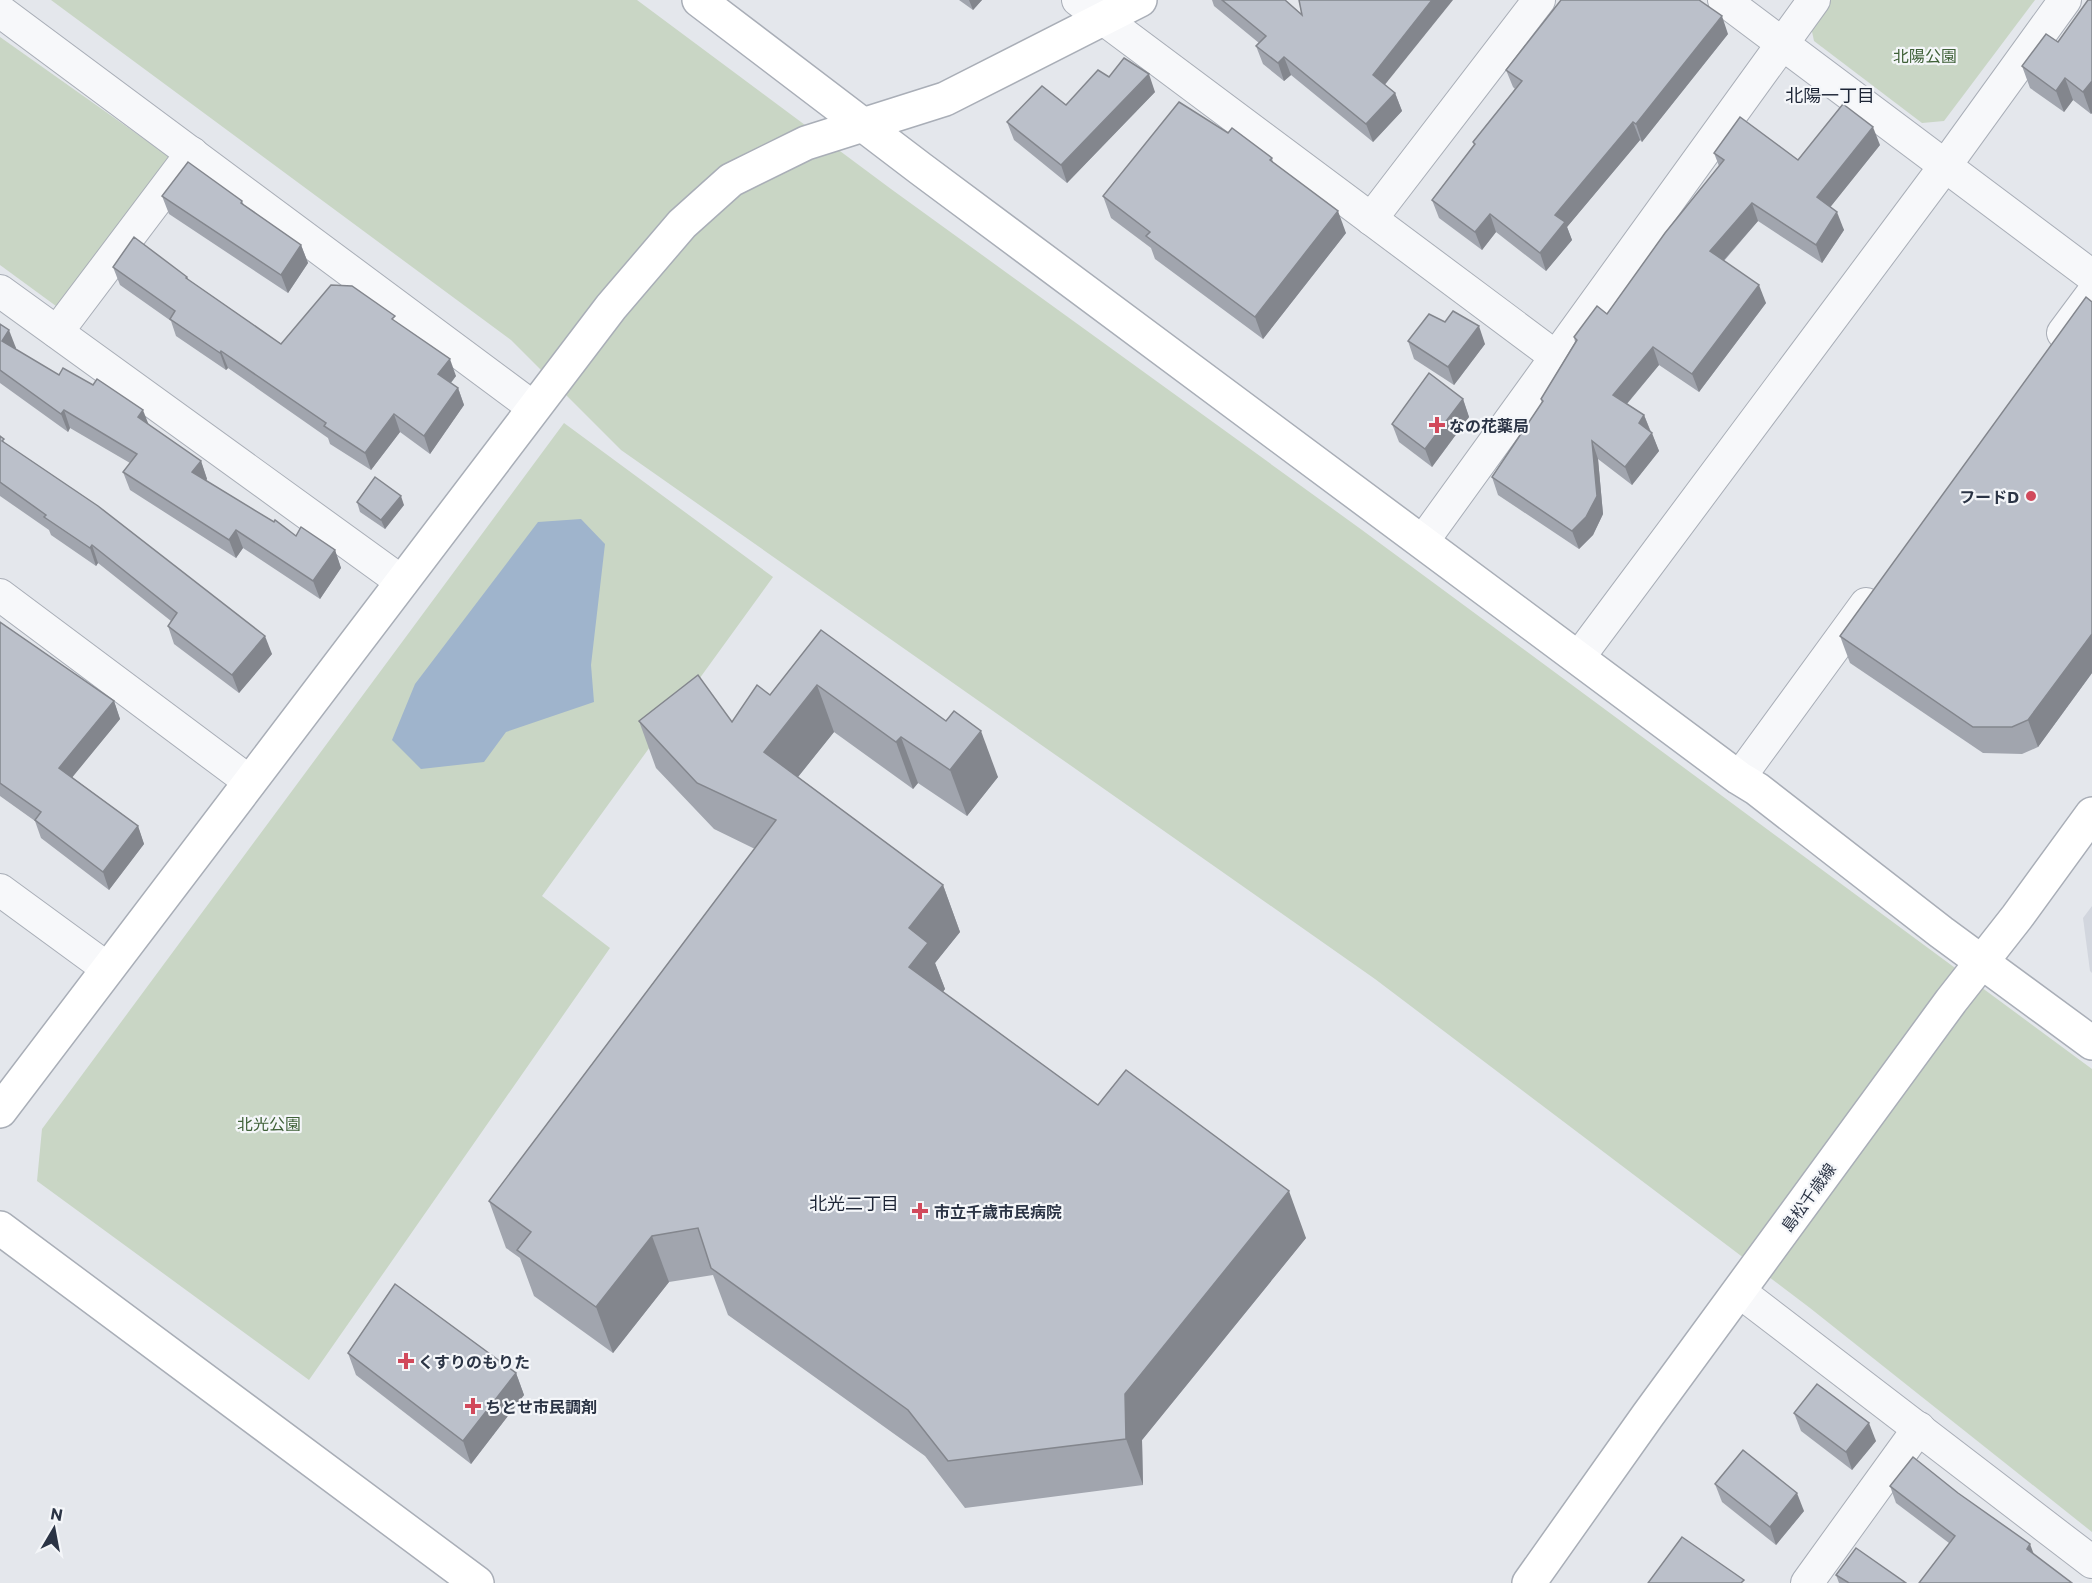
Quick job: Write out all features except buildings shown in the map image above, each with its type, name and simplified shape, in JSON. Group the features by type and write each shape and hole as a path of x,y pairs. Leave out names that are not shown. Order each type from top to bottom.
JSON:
{"street":[{"path":"699,0 921,170 1739,778 1757,789 1941,932 2092,1043"},
{"path":"0,1111 611,307 681,224 731,180 806,143 866,126 945,99 1091,10 1140,0"},
{"path":"1371,219 1539,0"},
{"path":"1724,0 2092,276"},
{"path":"1423,541 1814,0"},
{"path":"1578,657 1945,166 2065,0"},
{"path":"1091,10 1556,357"},
{"path":"0,11 534,408"},
{"path":"57,332 192,153"},
{"path":"0,291 402,582"},
{"path":"2050,351 2092,294"},
{"path":"1739,778 1882,581"},
{"path":"0,596 250,782"},
{"name":"島松千歳線","path":"1529,1583 1642,1424 1951,1001 2092,814"},
{"path":"0,890 108,969"},
{"path":"0,1228 477,1583"},
{"path":"1740,1292 2092,1562"},
{"path":"1807,1583 1919,1428"}],"shaded area":[{"path":"2092,906 2092,973 2083,918"}],"green space":[{"path":"51,0 637,0 891,189 1362,530 2092,1069 2092,1532 1810,1308 1375,979 621,450 511,340"},
{"name":"北陽公園","path":"1827,0 2035,0 1944,121 1922,123 1814,41 1810,22"},
{"path":"0,37 171,158 56,306 0,265"},
{"name":"北光公園","path":"564,423 773,577 542,896 610,948 309,1380 37,1181 42,1129"}],"water":[{"path":"581,519 605,544 591,665 594,702 506,732 484,762 421,769 392,740 415,684 538,522"}],"place":[{"name":"なの花薬局","path":"1437,425"},
{"name":"フードD","path":"2031,496"},
{"name":"市立千歳市民病院","path":"920,1211"},
{"name":"くすりのもりた","path":"406,1361"},
{"name":"ちとせ市民調剤","path":"473,1406"}],"district":[{"name":"北陽一丁目","path":"1830,95"},
{"name":"北光二丁目","path":"854,1203"}]}
